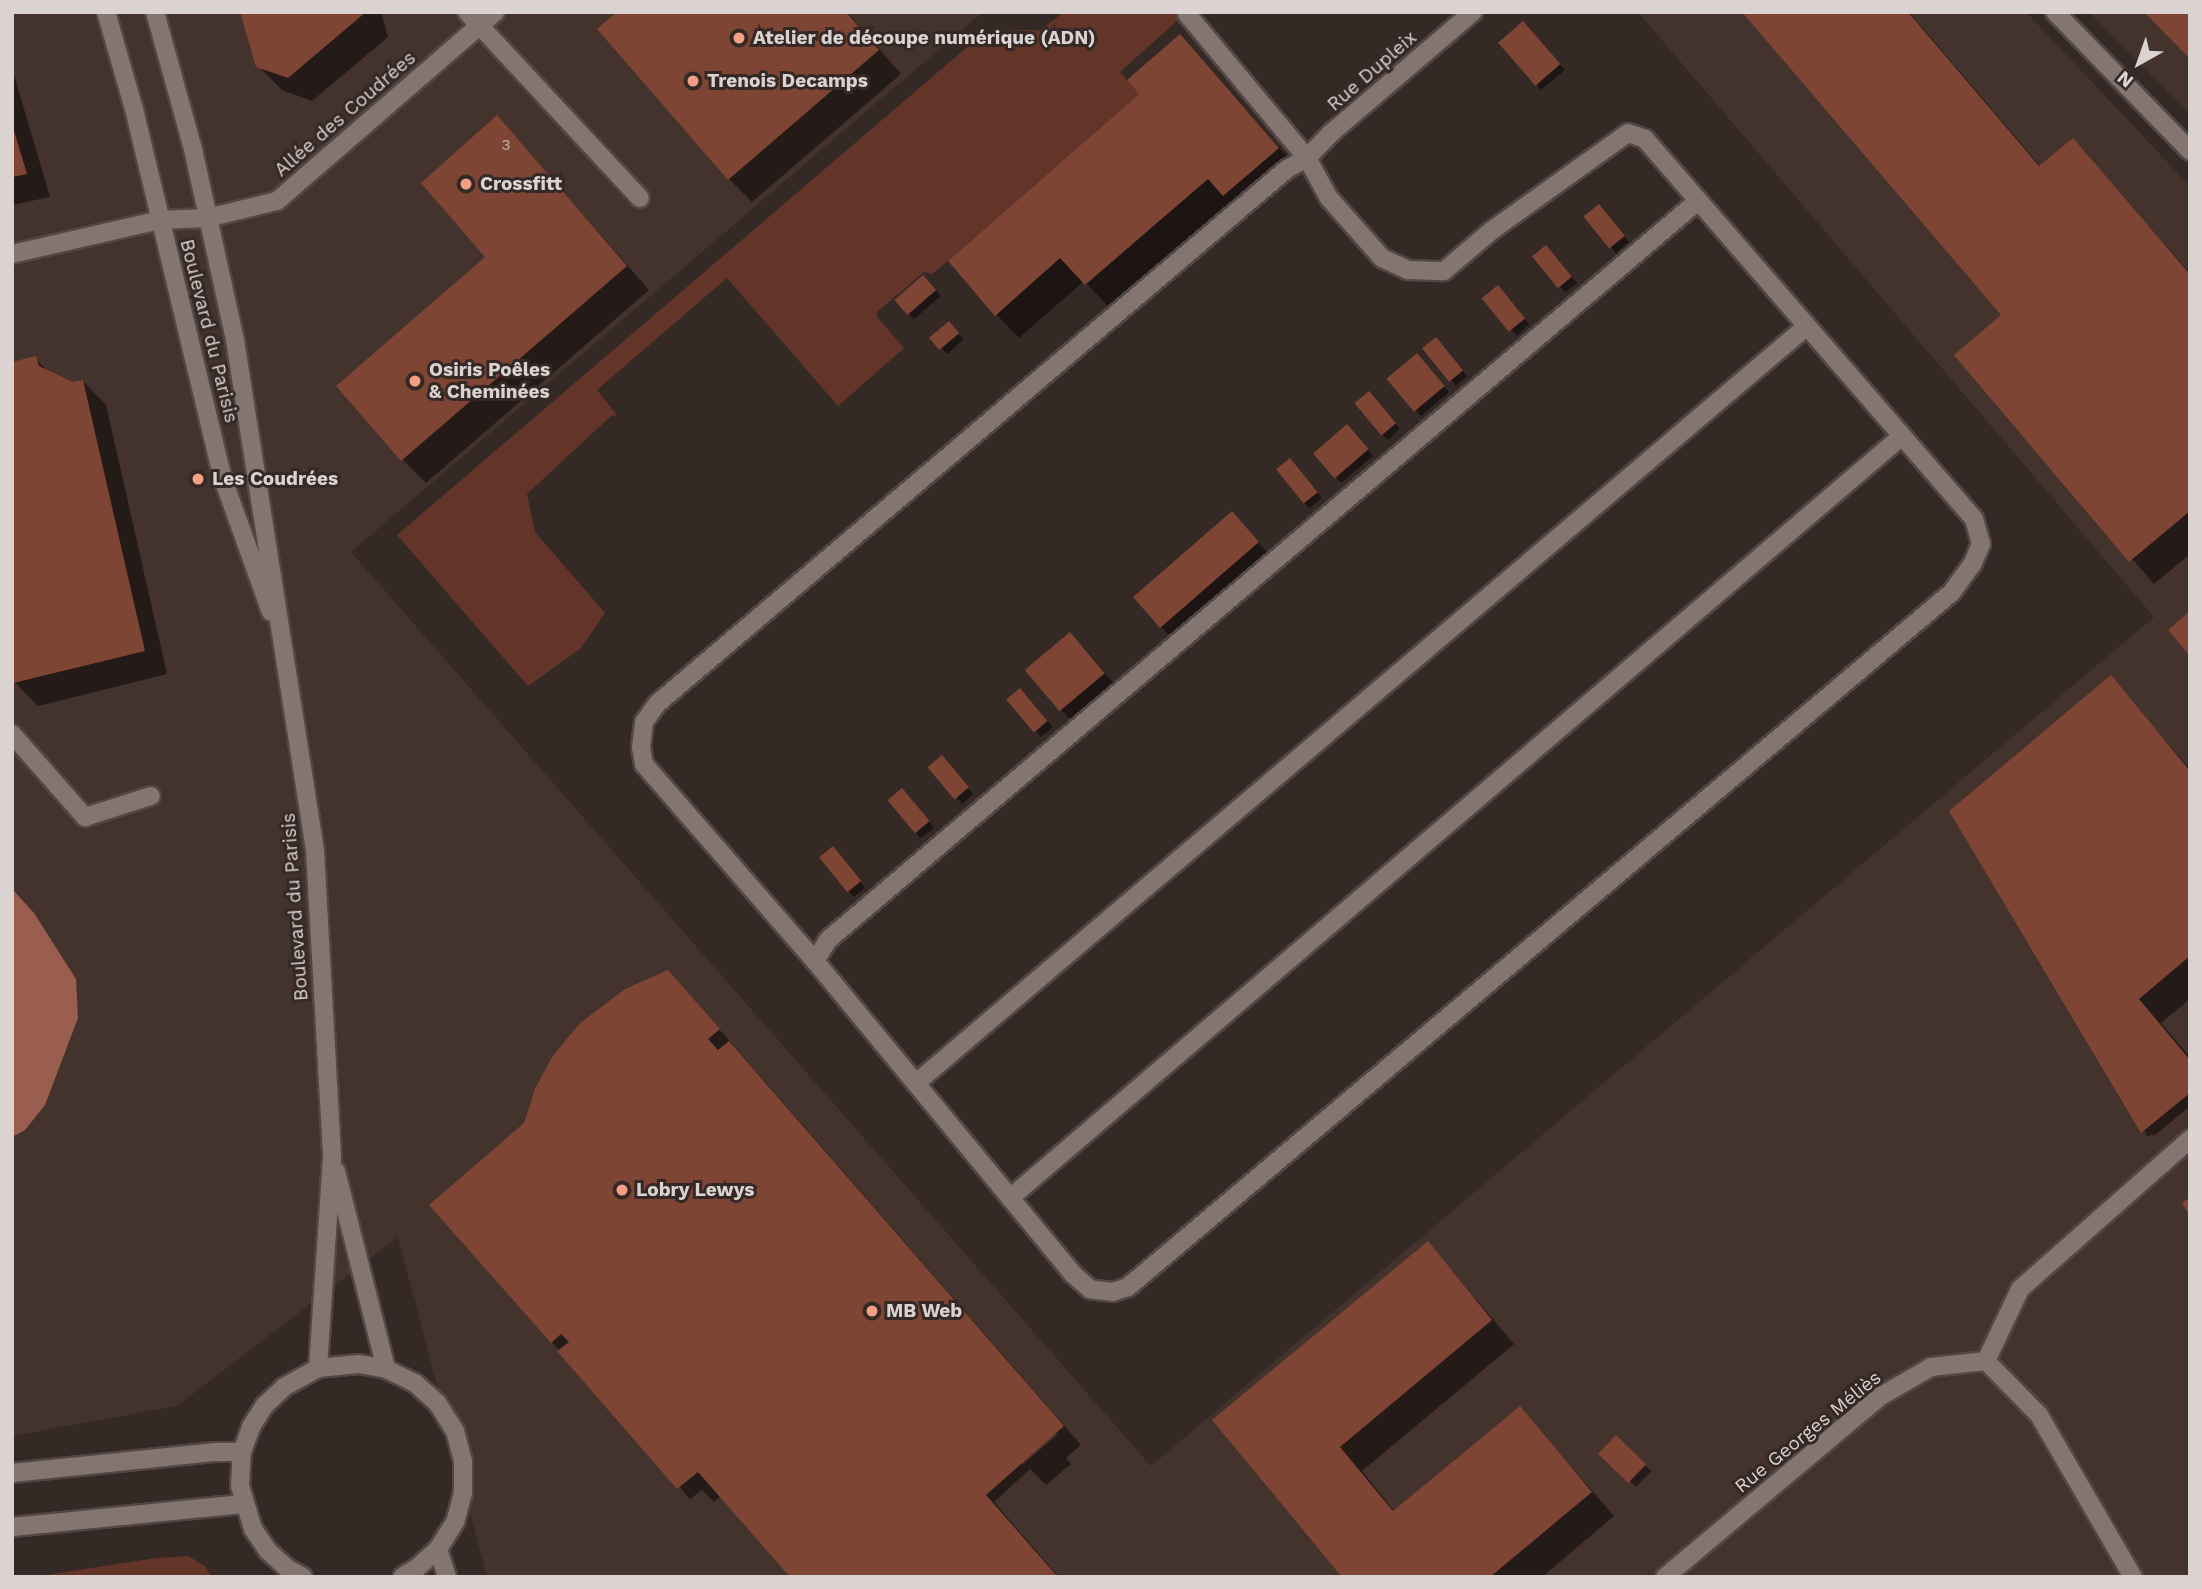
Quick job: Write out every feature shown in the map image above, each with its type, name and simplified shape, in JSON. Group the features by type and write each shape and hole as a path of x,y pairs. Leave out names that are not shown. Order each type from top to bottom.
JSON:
{"street":[{"name":"Boulevard du Parisis","path":"106,12 134,108 223,479 287,654"},
{"name":"Boulevard du Parisis","path":"155,12 193,149 235,340 287,654 315,850 332,1157 318,1368"},
{"name":"Allée des Coudrées","path":"12,254 161,220 207,218 276,201 472,20 495,12"},
{"name":"Rue Dupleix","path":"1473,12 1330,134 1307,158 1287,169 679,685 658,703 644,722 641,747 644,764 815,961 1073,1273 1090,1289 1113,1292 1128,1287 1951,593 1973,563 1981,544 1974,520 1902,436"},
{"path":"2055,12 2190,151"},
{"path":"1010,1198 1902,436 1645,139 1628,133 1491,231 1444,271 1408,270 1382,258 1329,198 1307,158 1187,14"},
{"path":"472,20 640,198"},
{"path":"815,961 828,940 1698,201"},
{"path":"916,1083 1807,326"},
{"path":"12,734 85,817 150,796"},
{"path":"2133,1577 2039,1415 1986,1361 2020,1289 2190,1139"},
{"name":"Boulevard du Parisis","path":"332,1157 386,1369"},
{"name":"Rue Georges Méliès","path":"1665,1577 1881,1396 1931,1367 1986,1361"},
{"path":"303,1577 268,1551 253,1529 243,1504 240,1486 242,1452 251,1427 265,1405 284,1387 318,1368 359,1364 386,1369 415,1383 438,1404 455,1431 463,1461 463,1493 455,1522 438,1549 417,1569 402,1577"},
{"path":"12,1474 214,1452 242,1452"},
{"path":"12,1527 243,1504"},
{"path":"438,1549 447,1577"}],"shaded area":[{"path":"12,12 983,12 351,552 1151,1466 2154,617 1638,12 2026,12 2190,186 2190,1577 487,1577 398,1237 177,1406 12,1436"},
{"path":"1064,12 1187,12 1120,72 1139,94 948,261 932,274 924,272 877,312 877,317 904,348 838,406 727,278 597,390 617,415 611,416 527,494 535,532 605,613 580,649 528,686 397,535 986,31 1040,30"},
{"path":"2089,12 2190,12 2190,115"},
{"path":"12,889 34,913 76,979 78,1018 45,1105 25,1130 12,1137"},
{"path":"188,1556 205,1566 212,1577 33,1577 156,1558"}],"building":[{"path":"240,12 366,12 288,78 256,67"},
{"path":"617,12 846,12 879,50 728,180 597,29"},
{"path":"1742,12 1908,12 2039,166 2073,138 2188,272 2190,270 2190,511 2129,562 1954,355 2001,315"},
{"path":"2144,12 2190,12 2190,59"},
{"path":"1523,21 1560,64 1535,86 1498,43"},
{"path":"1180,34 1279,148 1223,196 1208,179 1085,285 1060,258 995,316 948,261 1139,94 1127,80"},
{"path":"497,115 627,266 401,461 336,386 485,257 421,183"},
{"path":"12,124 27,174 12,177"},
{"path":"1599,204 1625,236 1609,248 1583,217"},
{"path":"1546,245 1572,277 1558,288 1532,256"},
{"path":"923,275 936,290 907,315 894,300"},
{"path":"1498,285 1525,318 1509,332 1482,298"},
{"path":"949,321 959,333 939,350 929,338"},
{"path":"1436,337 1463,370 1449,382 1422,348"},
{"path":"1417,353 1445,386 1414,412 1386,379"},
{"path":"36,356 39,366 73,382 83,380 145,651 13,683 12,362"},
{"path":"1369,391 1396,423 1381,435 1354,403"},
{"path":"1347,424 1369,449 1335,478 1313,454"},
{"path":"1290,458 1318,492 1304,504 1276,469"},
{"path":"1232,511 1259,542 1160,628 1133,597"},
{"path":"2190,611 2190,656 2168,630"},
{"path":"1070,632 1105,673 1060,711 1025,670"},
{"path":"2111,675 2190,771 2190,956 2139,999 2190,1060 2190,1093 2141,1133 1949,811"},
{"path":"1020,688 1048,721 1034,733 1006,700"},
{"path":"942,755 969,787 954,799 927,767"},
{"path":"902,788 930,821 915,833 887,800"},
{"path":"833,846 861,881 847,892 819,857"},
{"path":"668,970 720,1029 708,1039 718,1050 729,1041 1064,1426 986,1495 1058,1577 790,1577 698,1472 677,1489 557,1351 569,1342 561,1334 551,1343 429,1205 524,1123 535,1089 552,1057 579,1024 625,989"},
{"path":"2190,1197 2190,1216 2182,1203"},
{"path":"1428,1241 1492,1320 1340,1447 1393,1511 1520,1406 1592,1492 1490,1577 1342,1577 1212,1420"},
{"path":"1616,1435 1646,1464 1628,1483 1598,1454"}],"place":[{"name":"Atelier de découpe numérique (ADN)","path":"739,38"},
{"name":"Trenois Decamps","path":"693,81"},
{"name":"Crossfitt","path":"466,184"},
{"name":"Osiris Poêles & Cheminées","path":"415,381"},
{"name":"Les Coudrées","path":"198,479"},
{"name":"Lobry Lewys","path":"622,1190"},
{"name":"MB Web","path":"872,1311"}]}
